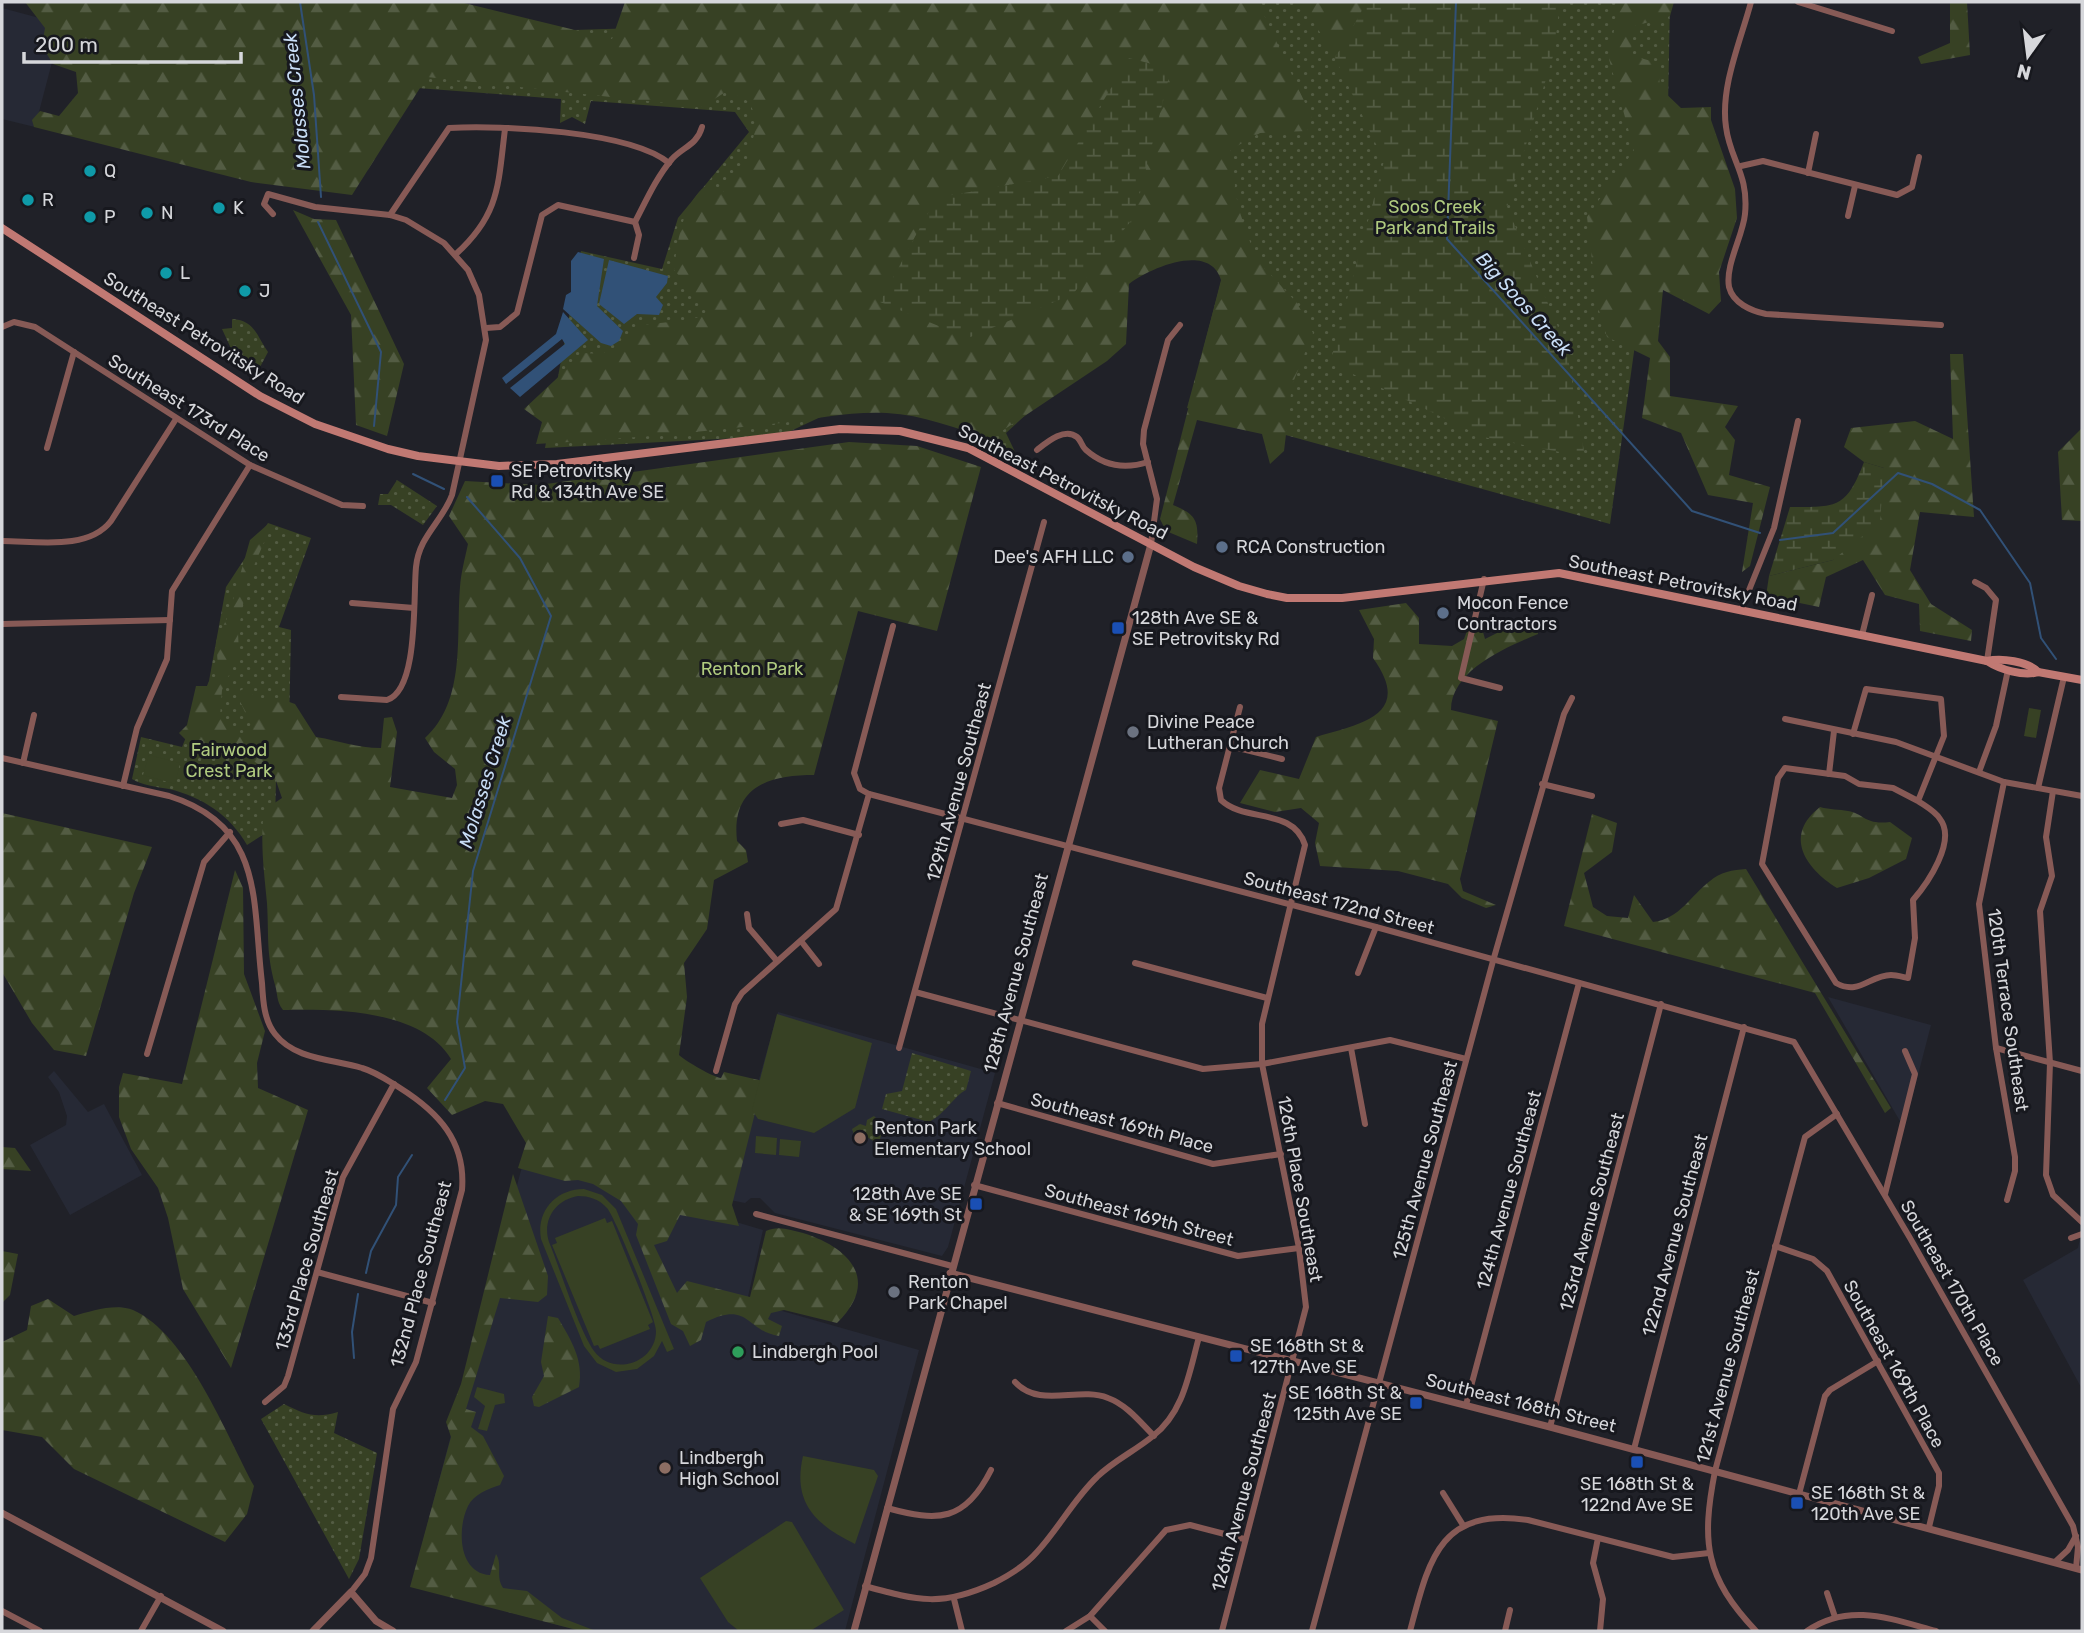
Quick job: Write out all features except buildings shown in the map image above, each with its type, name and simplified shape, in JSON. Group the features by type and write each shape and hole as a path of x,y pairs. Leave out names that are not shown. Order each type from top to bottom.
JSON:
{"main road":[{"name":"Southeast Petrovitsky Road","path":"2,228 271,401 316,424 388,449 458,462 499,466 557,464 840,429 900,431 968,448 1151,544 1239,586 1287,598 1342,598 1484,579 1534,574 1572,575 1987,661 2008,670 2031,674 2038,671"},
{"name":"Southeast Petrovitsky Road","path":"1987,661 1997,659 2033,666 2038,671 2082,680"}],"street":[{"path":"1751,2 1728,89 1725,125 1728,141 1741,166 1745,217 1729,278 1734,296 1749,309 1766,314 1941,325"},
{"path":"1798,2 1892,32"},
{"path":"634,258 639,235 635,222 669,163 695,142 702,127"},
{"path":"390,215 449,128 573,133 656,152 669,163"},
{"path":"456,254 476,235 497,198 505,130"},
{"path":"1808,173 1816,134"},
{"path":"1741,166 1763,161 1897,195 1906,192 1915,180 1919,157"},
{"path":"1848,216 1855,186"},
{"path":"273,214 264,204 268,194 315,208 390,215 424,229 456,254 468,270 479,295 486,328 484,356 447,508 419,547 409,663 400,692 387,700 341,697"},
{"path":"486,328 500,327 517,313 542,215 550,208 558,205 635,222"},
{"name":"Southeast 173rd Place","path":"4,326 14,321 35,327 250,465 342,505 363,506"},
{"name":"128th Avenue Southeast","path":"854,1631 1151,544 1157,499 1144,430 1168,340 1180,325"},
{"path":"47,448 74,352"},
{"path":"2,541 83,540 99,534 111,522 176,419"},
{"path":"1741,610 1774,528 1798,421"},
{"path":"1037,450 1052,439 1071,435 1078,437 1089,453 1111,465 1130,467 1149,462"},
{"path":"123,786 137,728 167,659 175,586 250,465"},
{"name":"129th Avenue Southeast","path":"899,1048 1044,522"},
{"path":"1484,579 1461,678 1500,688"},
{"path":"1975,582 1986,587 1996,600 1987,661"},
{"path":"1863,635 1872,595"},
{"path":"352,603 414,608"},
{"path":"2,624 170,620"},
{"path":"716,1071 735,1004 742,993 836,909 869,794 860,789 854,773 893,626"},
{"path":"1979,772 1996,726 2008,670"},
{"path":"2038,788 2064,677"},
{"path":"1853,734 1866,689 1941,699 1944,736 1918,801"},
{"name":"125th Avenue Southeast","path":"1312,1631 1542,784 1564,714 1572,698"},
{"path":"1240,707 1230,746 1282,760"},
{"path":"23,763 34,715"},
{"path":"1785,719 1896,742 2004,782 2082,796"},
{"path":"1829,774 1834,731"},
{"name":"126th Place Southeast","path":"1230,746 1219,788 1221,800 1231,808 1287,822 1303,837 1305,854 1262,1024 1262,1064 1299,1248 1307,1307 1294,1361"},
{"path":"2,758 191,804 230,832 245,856 251,875 264,1004 274,1034 287,1047 303,1054 365,1069 394,1084"},
{"path":"1785,768 1829,774 1845,776 1859,784 1893,788 1918,801 1940,818 1944,827 1939,865 1913,900 1915,938 1908,978 1889,975 1855,988 1836,982 1762,864 1772,797 1778,778 1785,768"},
{"name":"120th Terrace Southeast","path":"2004,782 1979,904 1996,1048 2015,1157 2015,1171 2007,1200"},
{"path":"1542,784 1592,796"},
{"path":"2053,791 2046,837 2052,876 2042,897 2040,911 2050,1063 2046,1175 2053,1195 2082,1222"},
{"name":"Southeast 172nd Street","path":"869,794 964,817 1661,1004 1784,1038 1798,1046"},
{"path":"781,824 803,820 859,835"},
{"path":"147,1054 204,862 230,832"},
{"path":"747,914 749,928 777,961"},
{"path":"1358,973 1376,927"},
{"path":"801,941 819,964"},
{"path":"1135,962 1267,998"},
{"name":"124th Avenue Southeast","path":"1466,1405 1578,983"},
{"path":"915,992 1203,1069 1262,1064 1399,1040 1466,1059"},
{"name":"123rd Avenue Southeast","path":"1550,1427 1661,1004"},
{"name":"122nd Avenue Southeast","path":"1634,1449 1744,1027"},
{"name":"Southeast 170th Place","path":"1798,1046 1885,1194 2076,1536 2079,1569"},
{"path":"1351,1048 1365,1124"},
{"path":"1996,1048 2082,1072"},
{"path":"1885,1194 1915,1074 1905,1051"},
{"name":"132nd Place Southeast","path":"313,1631 351,1592 365,1574 371,1558 393,1409 416,1362 462,1190 463,1175 451,1132 426,1104 394,1084"},
{"name":"133rd Place Southeast","path":"265,1402 284,1386 288,1377 343,1177 394,1084"},
{"name":"Southeast 169th Place","path":"997,1103 1213,1164 1281,1154"},
{"name":"121st Avenue Southeast","path":"1756,1631 1724,1594 1709,1553 1706,1518 1715,1471 1805,1137 1838,1114"},
{"name":"Southeast 169th Street","path":"974,1185 1238,1256 1299,1248"},
{"name":"Southeast 168th Street","path":"756,1214 1199,1337 1634,1449 2079,1569"},
{"path":"2071,1238 2082,1234"},
{"name":"Southeast 169th Place","path":"1775,1246 1813,1259 1828,1271 1878,1361 1939,1474 1939,1486 1929,1527"},
{"path":"317,1272 433,1303"},
{"path":"866,1586 910,1597 954,1599 1001,1580 1026,1563 1099,1474 1154,1436 1170,1420 1183,1398 1199,1337"},
{"name":"126th Avenue Southeast","path":"1222,1631 1244,1539 1294,1361"},
{"path":"1799,1494 1825,1396 1830,1390 1878,1361"},
{"path":"1015,1382 1035,1395 1082,1393 1107,1397 1128,1410 1154,1436"},
{"path":"887,1508 924,1517 948,1513 975,1498 991,1470"},
{"path":"1443,1493 1463,1525"},
{"path":"2,1513 223,1631"},
{"path":"1410,1631 1428,1565 1439,1545 1463,1525 1506,1516 1673,1557 1709,1553"},
{"path":"1066,1631 1090,1616 1156,1537 1171,1527 1190,1525 1244,1539"},
{"path":"2054,1562 2076,1536"},
{"path":"1598,1538 1593,1563 1602,1599 1600,1631"},
{"path":"351,1592 376,1621 393,1631"},
{"path":"1827,1593 1835,1617"},
{"path":"141,1631 161,1596"},
{"path":"954,1599 962,1631"},
{"path":"1504,1631 1510,1610"},
{"path":"2,1611 40,1631"},
{"path":"1807,1631 1835,1617 1868,1614 1935,1631"},
{"path":"1090,1616 1105,1631"}],"shaded area":[{"path":"2,8 62,24 35,127 2,119"},
{"path":"1828,997 1931,1025 1904,1129 1904,1128"},
{"name":"Renton Park Elementary School","path":"778,1012 995,1073 948,1247 942,1256 775,1213 760,1198 751,1198 745,1203 725,1199"},
{"path":"54,1071 88,1112 104,1104 142,1175 70,1215 30,1145 66,1125 67,1116 59,1092 48,1077"},
{"name":"Lindbergh High School","path":"524,1159 763,1230 747,1301 919,1350 845,1631 580,1631 411,1586"},
{"path":"2082,1229 2082,1389 2023,1280 2078,1248"}],"green space":[{"path":"25,2 460,2 612,39 625,2 1258,2 1312,118 1307,131 1260,133 1230,150 1238,207 1256,259 1297,303 1313,333 1292,385 1284,451 1270,464 1262,434 1197,420 1173,505 1194,519 1197,544 1166,531 1160,519 1221,280 1215,269 1205,262 1193,260 1164,266 1129,284 1126,344 1107,361 990,439 926,419 874,413 689,433 536,444 542,422 524,409 584,353 601,354 616,347 641,325 689,320 712,313 674,270 677,249 685,216 695,197 702,189 722,193 745,167 757,124 750,102 727,91 702,107 427,77 352,195 251,182 34,127 32,120 40,111 59,116 78,93 76,72 53,64 42,46 45,28","holes":["1058,176 880,302 936,198"]},
{"name":"Soos Creek Park and Trails","path":"720,2 1670,2 1668,108 1610,524 1187,408 1224,271 1214,257 1149,254 1030,411 1006,433 1016,454 948,422 881,409 827,414 780,436 545,448 581,251 662,269 678,218 749,132 735,112 591,101 585,124 572,117 560,123 561,99 417,88 410,35 704,26"},
{"path":"1302,2 1367,2 1335,58"},
{"path":"1367,2 1560,2 1554,53 1507,207 1566,346 1585,457 1483,437 1330,363 1384,161 1335,58"},
{"path":"1619,2 1674,2 1670,16 1635,26 1630,55 1658,63 1660,88 1681,108 1711,107 1711,120 1735,189 1737,218 1719,272 1721,301 1709,314 1663,290 1658,341 1670,357 1670,396 1738,406 1725,427 1735,440 1729,475 1770,487 1750,566 1742,572 1753,503 1708,495 1681,433 1642,418 1650,358 1607,337 1597,304 1587,217 1634,150 1609,59"},
{"path":"1950,2 1967,2 1970,55 1921,64 1918,57 1950,43"},
{"path":"1129,58 1171,69 1134,217 1073,294 968,338 880,302 936,198 1058,176"},
{"path":"293,210 314,219 336,220 404,364 387,436 356,425 351,315"},
{"path":"232,319 251,326 268,352 259,369 234,355 222,329 232,328"},
{"path":"1950,354 1963,354 1974,517 1920,512 1910,570 1931,604 1972,630 1971,641 1920,631 1919,604 1885,595 1863,560 1826,577 1819,607 1766,596 1769,576 1833,560 1884,468 1864,462 1844,447 1851,428 1915,421 1953,439"},
{"path":"2082,428 2082,521 2062,520 2058,452"},
{"name":"Renton Park","path":"849,442 917,446 981,467 937,631 858,611 814,775 768,782 747,796 740,808 737,841 746,850 748,862 714,880 707,929 684,963 687,997 679,1055 717,1077 721,1078 724,1072 763,1081 732,1205 739,1226 680,1215 667,1241 654,1245 677,1293 687,1281 750,1297 766,1231 780,1228 803,1233 835,1247 846,1257 858,1280 857,1293 850,1308 837,1323 784,1310 771,1313 768,1319 782,1326 779,1336 760,1329 739,1315 731,1314 706,1322 701,1340 690,1346 683,1331 671,1324 636,1235 638,1224 621,1201 593,1184 578,1180 565,1181 518,1168 526,1143 503,1104 485,1101 452,1115 427,1088 451,1059 437,1042 419,1030 375,1015 327,1010 283,1010 278,1001 270,962 262,845 264,810 282,798 274,775 239,751 221,746 191,745 179,733 187,725 196,686 209,686 219,679 216,641 229,614 250,540 267,525 265,540 247,582 238,633 239,654 222,690 220,717 228,728 244,737 253,729 236,693 245,688 259,700 281,699 295,704 316,737 356,746 381,748 384,718 392,717 397,732 390,787 452,798 457,785 455,769 434,752 425,738 438,723 453,687 458,647 460,587 468,544 449,516 465,481 539,485"},
{"path":"1864,462 1884,468 1880,522 1833,560 1769,576 1790,507 1819,507 1838,502 1851,489"},
{"path":"397,480 437,506 423,525 391,505 378,505 380,494 388,494"},
{"name":"Fairwood Crest Park","path":"268,523 311,538 279,627 291,630 289,730 277,730 275,827 247,845 224,816 204,802 181,792 132,779 141,737 182,747 209,681 226,587"},
{"path":"1406,603 1419,618 1419,644 1452,646 1464,639 1472,617 1481,625 1485,639 1507,628 1537,625 1538,634 1483,662 1460,683 1453,696 1451,710 1498,721 1460,879 1463,891 1496,905 1486,908 1462,898 1448,884 1398,871 1320,866 1315,843 1319,823 1301,808 1275,812 1240,803 1260,770 1299,779 1316,737 1365,721 1385,705 1388,693 1384,677 1373,658 1374,639 1359,610"},
{"path":"2029,708 2041,710 2036,738 2024,736"},
{"path":"149,755 180,763 175,784 143,775"},
{"path":"1820,807 1854,812 1870,821 1890,822 1912,838 1906,859 1869,878 1837,888 1815,870 1803,850 1803,829"},
{"path":"2,813 152,847 134,893 86,1056 54,1050 32,1023 2,972"},
{"path":"1592,814 1617,823 1612,852 1584,873 1593,907 1607,916 1628,918 1634,895 1653,922 1662,920 1678,911 1718,875 1746,869 1891,1108 1885,1113 1815,993 1564,926"},
{"path":"235,870 243,888 244,974 265,1031 257,1063 258,1088 308,1110 231,1368 183,1289 168,1218 158,1188 131,1149 119,1117 119,1087 123,1073 182,1084"},
{"path":"777,1014 872,1043 855,1108 814,1133 758,1119 752,1110"},
{"path":"912,1053 971,1071 966,1090 929,1122 882,1109 886,1094 902,1091"},
{"path":"874,1116 884,1126 880,1139 875,1142 867,1137 856,1140 852,1129 860,1124 866,1126 867,1120"},
{"path":"756,1136 777,1138 776,1155 755,1153"},
{"path":"780,1139 801,1141 799,1157 779,1155"},
{"path":"2,1147 15,1148 31,1171 2,1169"},
{"path":"513,1174 548,1276 547,1295 538,1302 500,1298 466,1409 476,1412 471,1427 483,1436 504,1476 500,1485 478,1495 468,1506 462,1526 463,1548 472,1566 479,1572 490,1575 496,1554 503,1588 527,1591 562,1618 596,1631 581,1631 410,1587 451,1437 446,1422 461,1384"},
{"path":"584,1189 602,1195 616,1209 674,1349 667,1352 662,1341 654,1356 637,1369 616,1372 597,1363 584,1346 541,1239 540,1229 545,1211 557,1197","holes":["582,1196 601,1202 612,1216 650,1307 656,1331 654,1342 649,1351 632,1363 612,1363 602,1359 594,1351 576,1314 549,1242 547,1226 552,1212 570,1198"]},
{"path":"605,1218 607,1223 612,1221 653,1322 648,1325 650,1329 600,1349 598,1345 594,1346 552,1245 557,1243 555,1238"},
{"path":"2,1251 18,1254 10,1295 2,1303"},
{"path":"48,1299 74,1316 111,1308 133,1310 153,1322 188,1363 218,1414 254,1486 247,1514 225,1542 74,1469 42,1437 2,1430 2,1342 27,1330 31,1306"},
{"path":"548,1316 558,1318 567,1334 578,1359 580,1377 579,1387 539,1407 534,1406 532,1397 544,1376 541,1362"},
{"path":"477,1387 504,1394 505,1403 495,1405 487,1431 478,1429 485,1406 474,1397"},
{"path":"284,1404 310,1414 338,1412 334,1433 377,1453 359,1559 349,1579 261,1419"},
{"path":"803,1456 874,1470 878,1476 855,1544 829,1529 810,1510 801,1487"},
{"path":"786,1521 792,1522 844,1610 810,1631 739,1631 728,1622 700,1578"}],"water":[{"path":"578,252 604,259 597,306 623,331 619,341 611,346 601,343 563,309 566,295 571,292 571,261"},
{"path":"609,260 668,276 667,283 656,297 663,305 659,315 637,314 624,324 599,304"},
{"path":"563,312 588,340 520,397 510,388 565,344 562,339 506,384 502,378 556,334"}],"waterway":[{"name":"Molasses Creek","path":"300,2 314,95 321,197"},
{"name":"Big Soos Creek","path":"1456,2 1447,239 1692,511 1760,533"},
{"name":"Molasses Creek","path":"318,222 381,352 374,426"},
{"name":"Big Soos Creek","path":"1780,540 1833,533 1898,473 1932,484 1980,510 2030,583 2041,638 2056,659"},
{"name":"Molasses Creek","path":"413,474 444,489"},
{"name":"Molasses Creek","path":"445,1100 465,1068 457,1022 473,871 551,616 520,558 467,497"},
{"name":"Molasses Creek","path":"366,1273 371,1251 396,1205 398,1177 412,1155"},
{"name":"Molasses Creek","path":"354,1358 352,1332 358,1294"}],"place":[{"name":"Q","path":"90,171"},
{"name":"R","path":"28,200"},
{"name":"K","path":"219,208"},
{"name":"N","path":"147,213"},
{"name":"P","path":"90,217"},
{"name":"L","path":"166,273"},
{"name":"J","path":"245,291"},
{"name":"SE Petrovitsky Rd & 134th Ave SE","path":"497,481"},
{"name":"RCA Construction","path":"1222,547"},
{"name":"Dee's AFH LLC","path":"1128,557"},
{"name":"Mocon Fence Contractors","path":"1443,613"},
{"name":"128th Ave SE & SE Petrovitsky Rd","path":"1118,628"},
{"name":"Divine Peace Lutheran Church","path":"1133,732"},
{"name":"Renton Park Elementary School","path":"860,1138"},
{"name":"128th Ave SE & SE 169th St","path":"976,1204"},
{"name":"Renton Park Chapel","path":"894,1292"},
{"name":"Lindbergh Pool","path":"738,1352"},
{"name":"SE 168th St & 127th Ave SE","path":"1236,1356"},
{"name":"SE 168th St & 125th Ave SE","path":"1416,1403"},
{"name":"SE 168th St & 122nd Ave SE","path":"1637,1462"},
{"name":"Lindbergh High School","path":"665,1468"},
{"name":"SE 168th St & 120th Ave SE","path":"1797,1503"}]}
